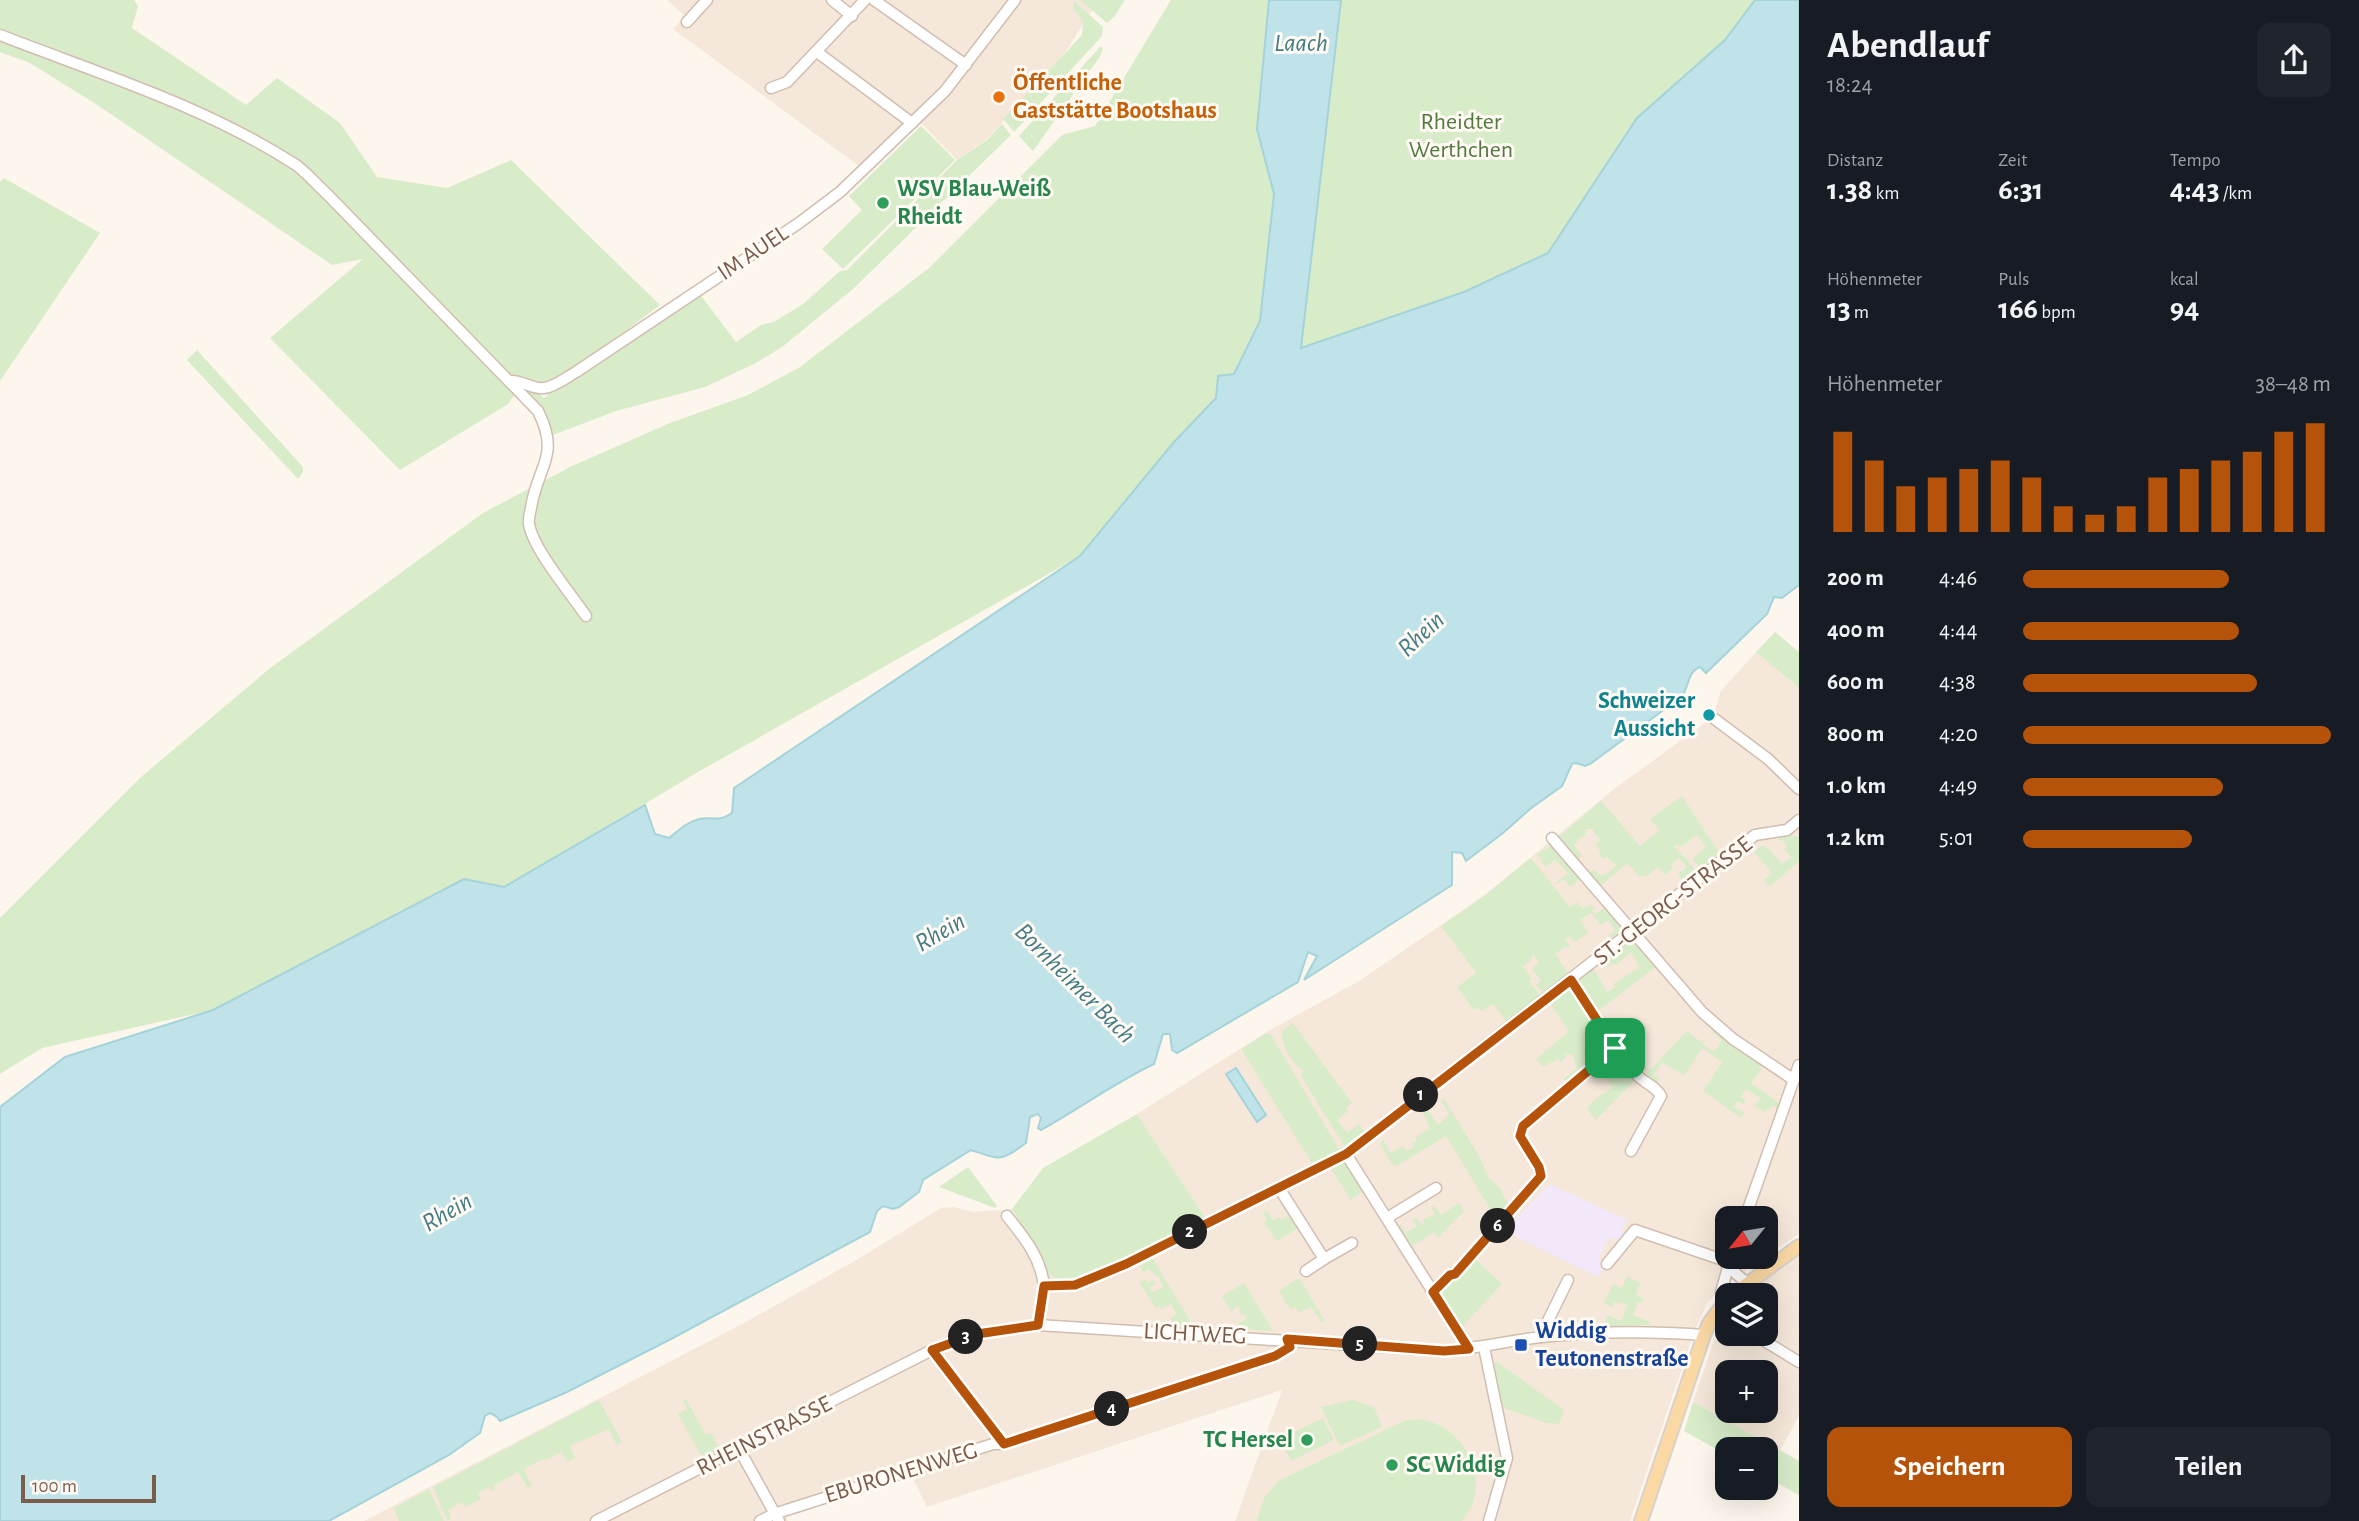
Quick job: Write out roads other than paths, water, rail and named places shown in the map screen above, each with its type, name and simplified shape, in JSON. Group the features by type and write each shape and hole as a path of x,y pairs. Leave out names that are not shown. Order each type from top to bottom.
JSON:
{"main road":[{"path":"1746,1283 1799,1245"},
{"path":"1641,1521 1704,1335 1715,1320"}],"street":[{"path":"687,22 706,0"},
{"path":"832,0 852,16"},
{"path":"771,88 787,82 865,0"},
{"path":"874,0 966,65"},
{"name":"IM AUEL","path":"510,381 520,380 534,387 544,388 576,372 834,197 945,91 1015,0"},
{"path":"0,35 147,89 222,124 298,166 538,411 549,441 547,460 532,499 529,524 537,546 586,615"},
{"path":"817,52 912,123"},
{"path":"1712,717 1768,759 1799,789"},
{"name":"ST.-GEORG-STRASSE","path":"1044,1286 1075,1285 1126,1264 1346,1154 1755,835 1787,830 1799,820"},
{"path":"1552,838 1702,1012 1733,1039 1794,1080"},
{"path":"1571,980 1615,1048 1639,1078 1658,1090 1661,1096 1631,1151"},
{"path":"1433,1292 1473,1255 1541,1176 1539,1167 1520,1136 1523,1126 1615,1048"},
{"path":"1749,1206 1799,1065"},
{"path":"1346,1154 1469,1349"},
{"path":"1279,1188 1324,1259"},
{"path":"1387,1218 1436,1188"},
{"path":"1006,1216 1026,1241 1040,1265 1044,1286 1038,1325"},
{"path":"1607,1264 1635,1230 1715,1257"},
{"path":"1306,1271 1352,1243"},
{"path":"1735,1269 1746,1283"},
{"path":"1540,1337 1568,1280"},
{"name":"LICHTWEG","path":"932,1350 977,1334 1038,1325 1444,1351 1540,1337 1664,1332 1704,1335"},
{"name":"EBURONENWEG","path":"760,1521 939,1460 993,1444 1004,1444 1275,1356 1290,1347 1287,1339"},
{"path":"1773,1346 1799,1362"},
{"path":"1484,1347 1507,1458 1489,1521"},
{"path":"932,1350 1004,1444"},
{"name":"RHEINSTRASSE","path":"596,1521 932,1350"},
{"path":"739,1449 776,1517"}],"water":[{"path":"1269,0 1341,0 1301,348 1464,292 1548,253 1637,118 1725,40 1755,0 1799,0 1799,585 1782,598 1774,597 1767,614 1706,673 1700,667 1696,669 1680,698 1590,764 1572,764 1562,786 1466,861 1462,853 1452,852 1452,885 1304,980 1317,956 1308,952 1298,982 1177,1053 1172,1050 1170,1034 1163,1034 1154,1064 1041,1130 1038,1128 1041,1118 1038,1114 1030,1117 1026,1143 1011,1154 995,1157 971,1150 923,1180 919,1192 899,1207 893,1209 883,1206 877,1211 870,1232 567,1392 500,1421 490,1413 485,1416 480,1433 449,1455 329,1521 0,1521 0,1107 65,1057 213,1010 464,879 504,887 645,805 655,834 669,838 695,820 727,816 732,813 734,788 1080,556 1174,442 1216,398 1218,376 1234,374 1260,321 1274,194 1257,129"},
{"path":"1236,1068 1266,1115 1257,1122 1226,1074"}],"place":[{"name":"Öffentliche Gaststätte Bootshaus","path":"999,97"},
{"name":"WSV Blau-Weiß Rheidt","path":"883,203"},
{"name":"Schweizer Aussicht","path":"1709,715"},
{"name":"Widdig Teutonenstraße","path":"1521,1345"},
{"name":"TC Hersel","path":"1307,1440"},
{"name":"SC Widdig","path":"1392,1465"}],"water label":[{"name":"Laach","path":"1301,43"},
{"name":"Rhein","path":"1421,634"},
{"name":"Rhein","path":"940,932"},
{"name":"Bornheimer Bach","path":"1075,983"},
{"name":"Rhein","path":"447,1212"}],"park label":[{"name":"Rheidter Werthchen","path":"1461,136"}]}
